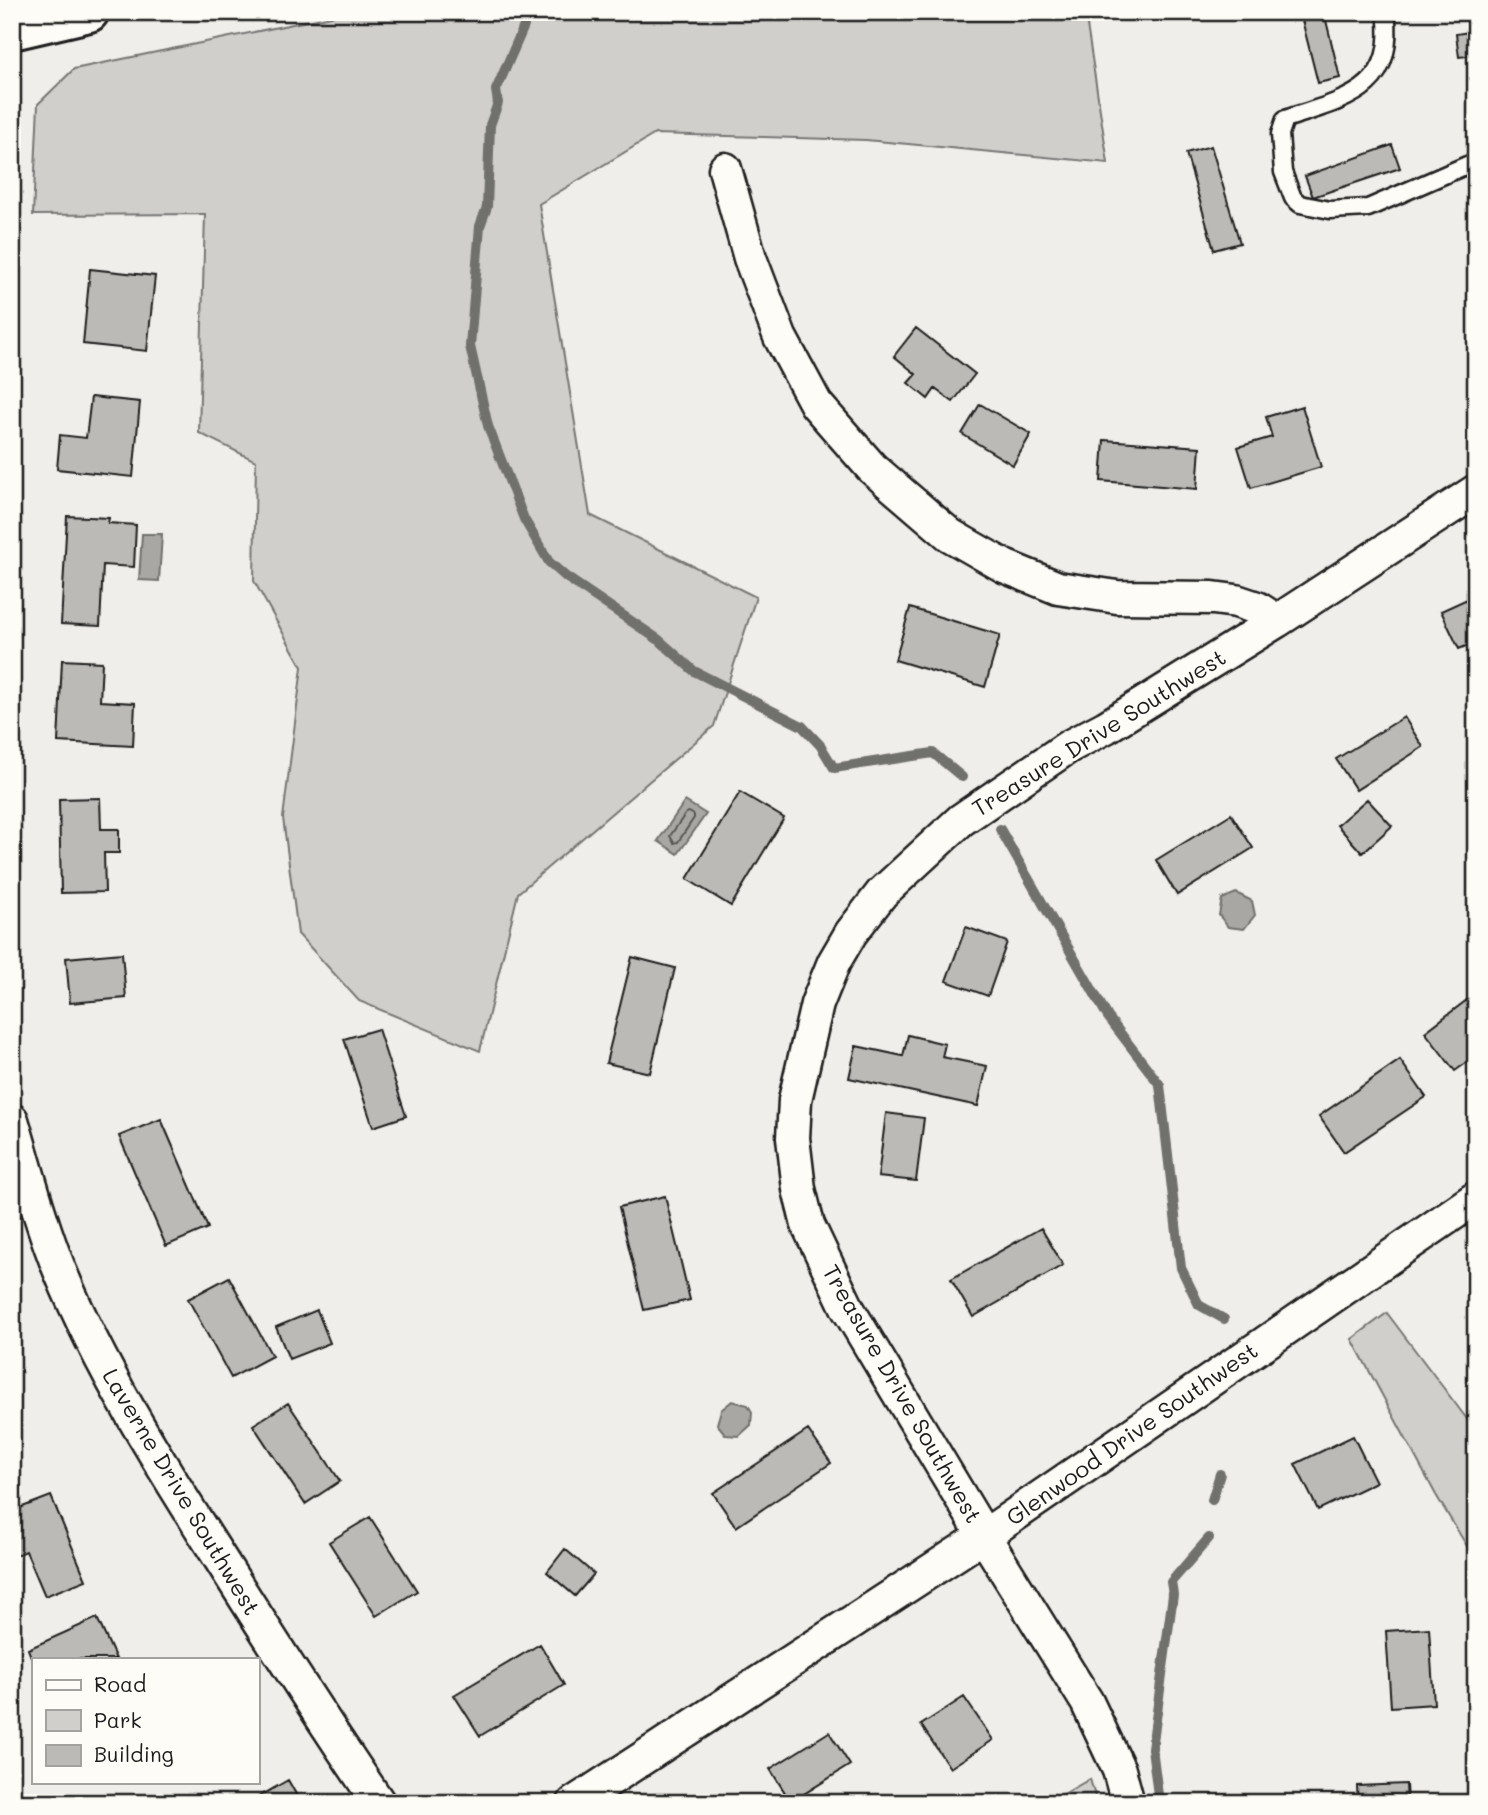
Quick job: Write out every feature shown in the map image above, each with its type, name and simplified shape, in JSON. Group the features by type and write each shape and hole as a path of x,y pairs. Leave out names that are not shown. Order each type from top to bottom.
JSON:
{"highway":[{"path":"12,30 89,12"}],"street":[{"path":"725,169 750,258 775,326 816,404 872,468 950,535 1004,566 1058,588 1117,597 1213,598 1236,601 1257,608 1277,621"},
{"name":"Treasure Drive Southwest","path":"1128,1803 1119,1770 1087,1702 848,1308 808,1225 799,1189 793,1138 795,1100 817,1004 834,962 866,913 882,893 961,820 1069,747 1277,621 1476,491"},
{"name":"Laverne Drive Southwest","path":"12,1120 39,1214 60,1271 112,1382 148,1445 307,1697 379,1803"},
{"name":"Glenwood Drive Southwest","path":"574,1803 984,1536 1476,1198"}],"lane":[{"path":"1386,12 1388,48 1375,77 1351,97 1285,119 1280,134 1281,159 1293,198 1300,204 1331,209 1368,208 1467,165 1476,164"}],"green space":[{"path":"351,12 1085,12 1108,163 866,140 655,134 539,204 590,515 756,597 714,726 518,893 480,1051 359,1001 298,934 283,818 302,667 254,581 256,461 199,433 205,214 33,215 38,104 74,69"},
{"path":"1387,1313 1476,1431 1476,1561 1436,1495 1352,1339"},
{"path":"1090,1779 1097,1803 1048,1803"}],"water":[{"path":"142,534 162,534 159,581 139,580"},
{"path":"685,801 706,814 678,854 658,841"},
{"path":"1236,893 1252,901 1255,915 1244,929 1228,927 1219,915 1222,899"},
{"path":"732,1401 748,1405 752,1412 751,1425 739,1436 726,1435 717,1424 721,1410"}],"building":[{"path":"1300,12 1324,12 1340,78 1318,83"},
{"path":"1476,31 1476,55 1459,57 1456,34"},
{"path":"1392,145 1400,168 1313,197 1305,176"},
{"path":"1211,146 1240,243 1214,250 1186,153"},
{"path":"90,269 155,276 147,351 83,344"},
{"path":"916,328 975,374 953,402 935,389 928,399 908,383 916,374 894,356"},
{"path":"91,397 140,402 133,477 57,469 60,435 86,438"},
{"path":"980,404 1031,434 1013,465 962,434"},
{"path":"1302,406 1321,467 1251,488 1238,447 1272,437 1266,417"},
{"path":"1104,440 1200,447 1197,489 1101,481"},
{"path":"67,516 109,518 108,523 136,525 134,567 103,565 100,626 61,624"},
{"path":"1476,595 1476,642 1459,649 1441,611"},
{"path":"910,608 1000,635 985,687 895,660"},
{"path":"62,660 102,662 100,701 135,703 133,746 58,742"},
{"path":"1404,717 1423,747 1356,790 1336,759"},
{"path":"740,792 784,818 731,906 687,879"},
{"path":"100,798 101,829 119,829 119,853 104,853 105,892 61,893 59,799"},
{"path":"1367,799 1392,826 1362,853 1337,825"},
{"path":"1231,814 1253,848 1177,895 1156,860"},
{"path":"966,927 1007,942 988,996 946,981"},
{"path":"122,953 126,998 70,1003 66,958"},
{"path":"632,957 675,968 650,1073 606,1063"},
{"path":"1476,993 1476,1056 1455,1071 1425,1032"},
{"path":"378,1029 406,1116 373,1127 344,1039"},
{"path":"908,1035 945,1044 942,1057 987,1066 978,1106 849,1078 856,1046 903,1056"},
{"path":"1400,1060 1426,1097 1344,1152 1319,1116"},
{"path":"886,1113 924,1118 916,1181 878,1177"},
{"path":"161,1119 208,1228 166,1246 119,1136"},
{"path":"665,1196 690,1300 644,1310 619,1207"},
{"path":"1041,1228 1063,1265 973,1317 951,1279"},
{"path":"229,1277 272,1356 231,1378 188,1299"},
{"path":"317,1310 330,1343 289,1359 276,1327"},
{"path":"288,1403 340,1481 305,1504 253,1425"},
{"path":"808,1430 831,1463 736,1527 713,1493"},
{"path":"1353,1436 1376,1482 1318,1510 1295,1464"},
{"path":"51,1496 86,1580 45,1596 26,1551 12,1557 12,1511"},
{"path":"370,1517 417,1591 376,1616 329,1542"},
{"path":"565,1549 594,1574 575,1596 547,1572"},
{"path":"97,1618 116,1658 32,1659 28,1649"},
{"path":"1429,1628 1434,1704 1391,1707 1386,1631"},
{"path":"540,1644 564,1685 480,1736 454,1695"},
{"path":"964,1697 993,1740 950,1768 921,1725"},
{"path":"829,1732 850,1765 791,1802 770,1769"},
{"path":"288,1780 301,1803 248,1803"},
{"path":"1406,1784 1407,1803 1358,1803 1357,1786"}],"waterway":[{"path":"524,26 496,90 498,103 490,125 487,207 480,226 470,346 488,426 524,519 549,562 566,577 659,640 694,671 802,726 820,745 834,768 933,753 962,777"},
{"path":"1000,829 1108,1017 1160,1085 1181,1268 1199,1305 1224,1319"},
{"path":"1212,1500 1220,1474"},
{"path":"1159,1803 1152,1748 1173,1595 1171,1582 1209,1538"}]}
